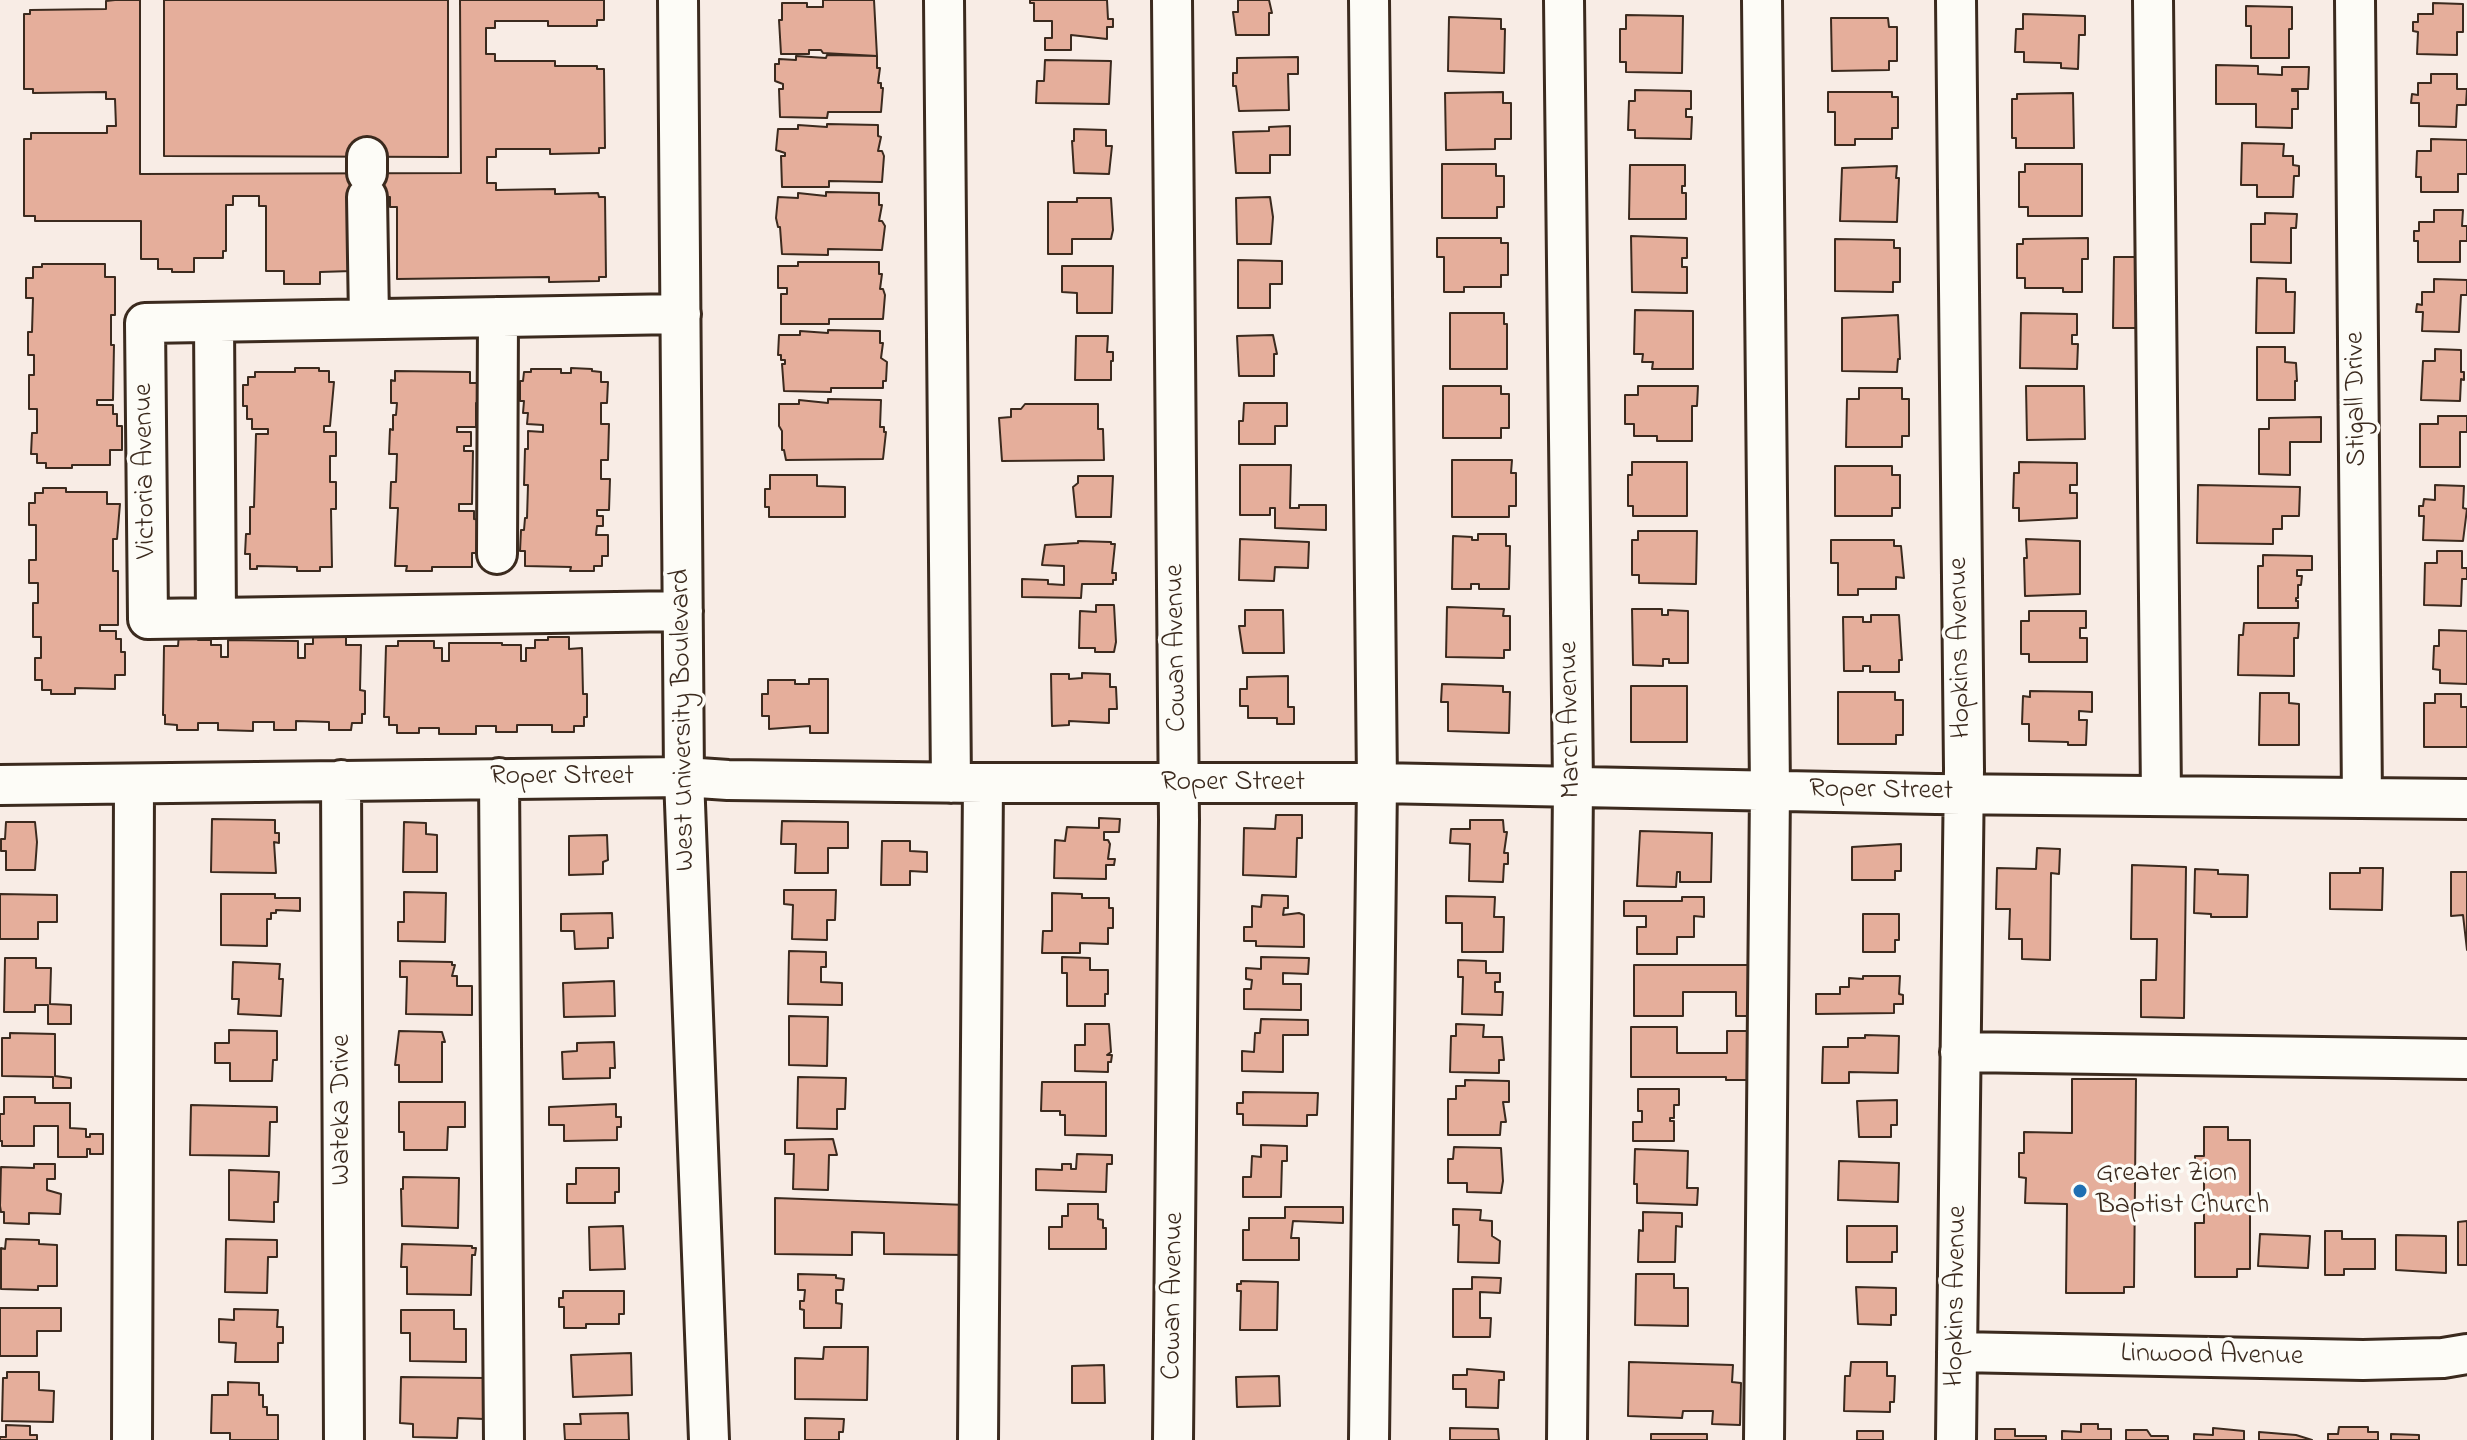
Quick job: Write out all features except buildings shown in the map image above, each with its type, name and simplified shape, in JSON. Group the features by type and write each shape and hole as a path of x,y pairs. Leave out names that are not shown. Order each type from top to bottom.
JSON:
{"street":[{"name":"West University Boulevard","path":"678,0 684,777 709,1440"},
{"path":"944,0 967,783 978,1440"},
{"name":"Cowan Avenue","path":"1172,0 1179,785 1173,1440"},
{"path":"1369,0 1377,783 1369,1440"},
{"name":"March Avenue","path":"1564,0 1573,786 1567,1440"},
{"path":"1762,0 1770,789 1764,1440"},
{"name":"Hopkins Avenue","path":"1956,0 1964,794 1956,1440"},
{"path":"2153,0 2161,795"},
{"name":"Stigall Drive","path":"2355,0 2362,798"},
{"path":"367,176 369,319"},
{"name":"Victoria Avenue","path":"681,314 145,323 148,619 683,611"},
{"path":"497,554 498,317"},
{"path":"214,322 216,618"},
{"name":"Roper Street","path":"0,785 684,777 1179,785 1377,783 2467,799"},
{"path":"499,778 504,1440"},
{"name":"Wateka Drive","path":"341,780 344,1440"},
{"path":"132,1440 134,784"},
{"path":"1960,1052 2467,1059"},
{"name":"Linwood Avenue","path":"1957,1352 2363,1360 2443,1358 2467,1354"}],"place":[{"name":"Greater Zion Baptist Church","path":"2080,1191"}]}
